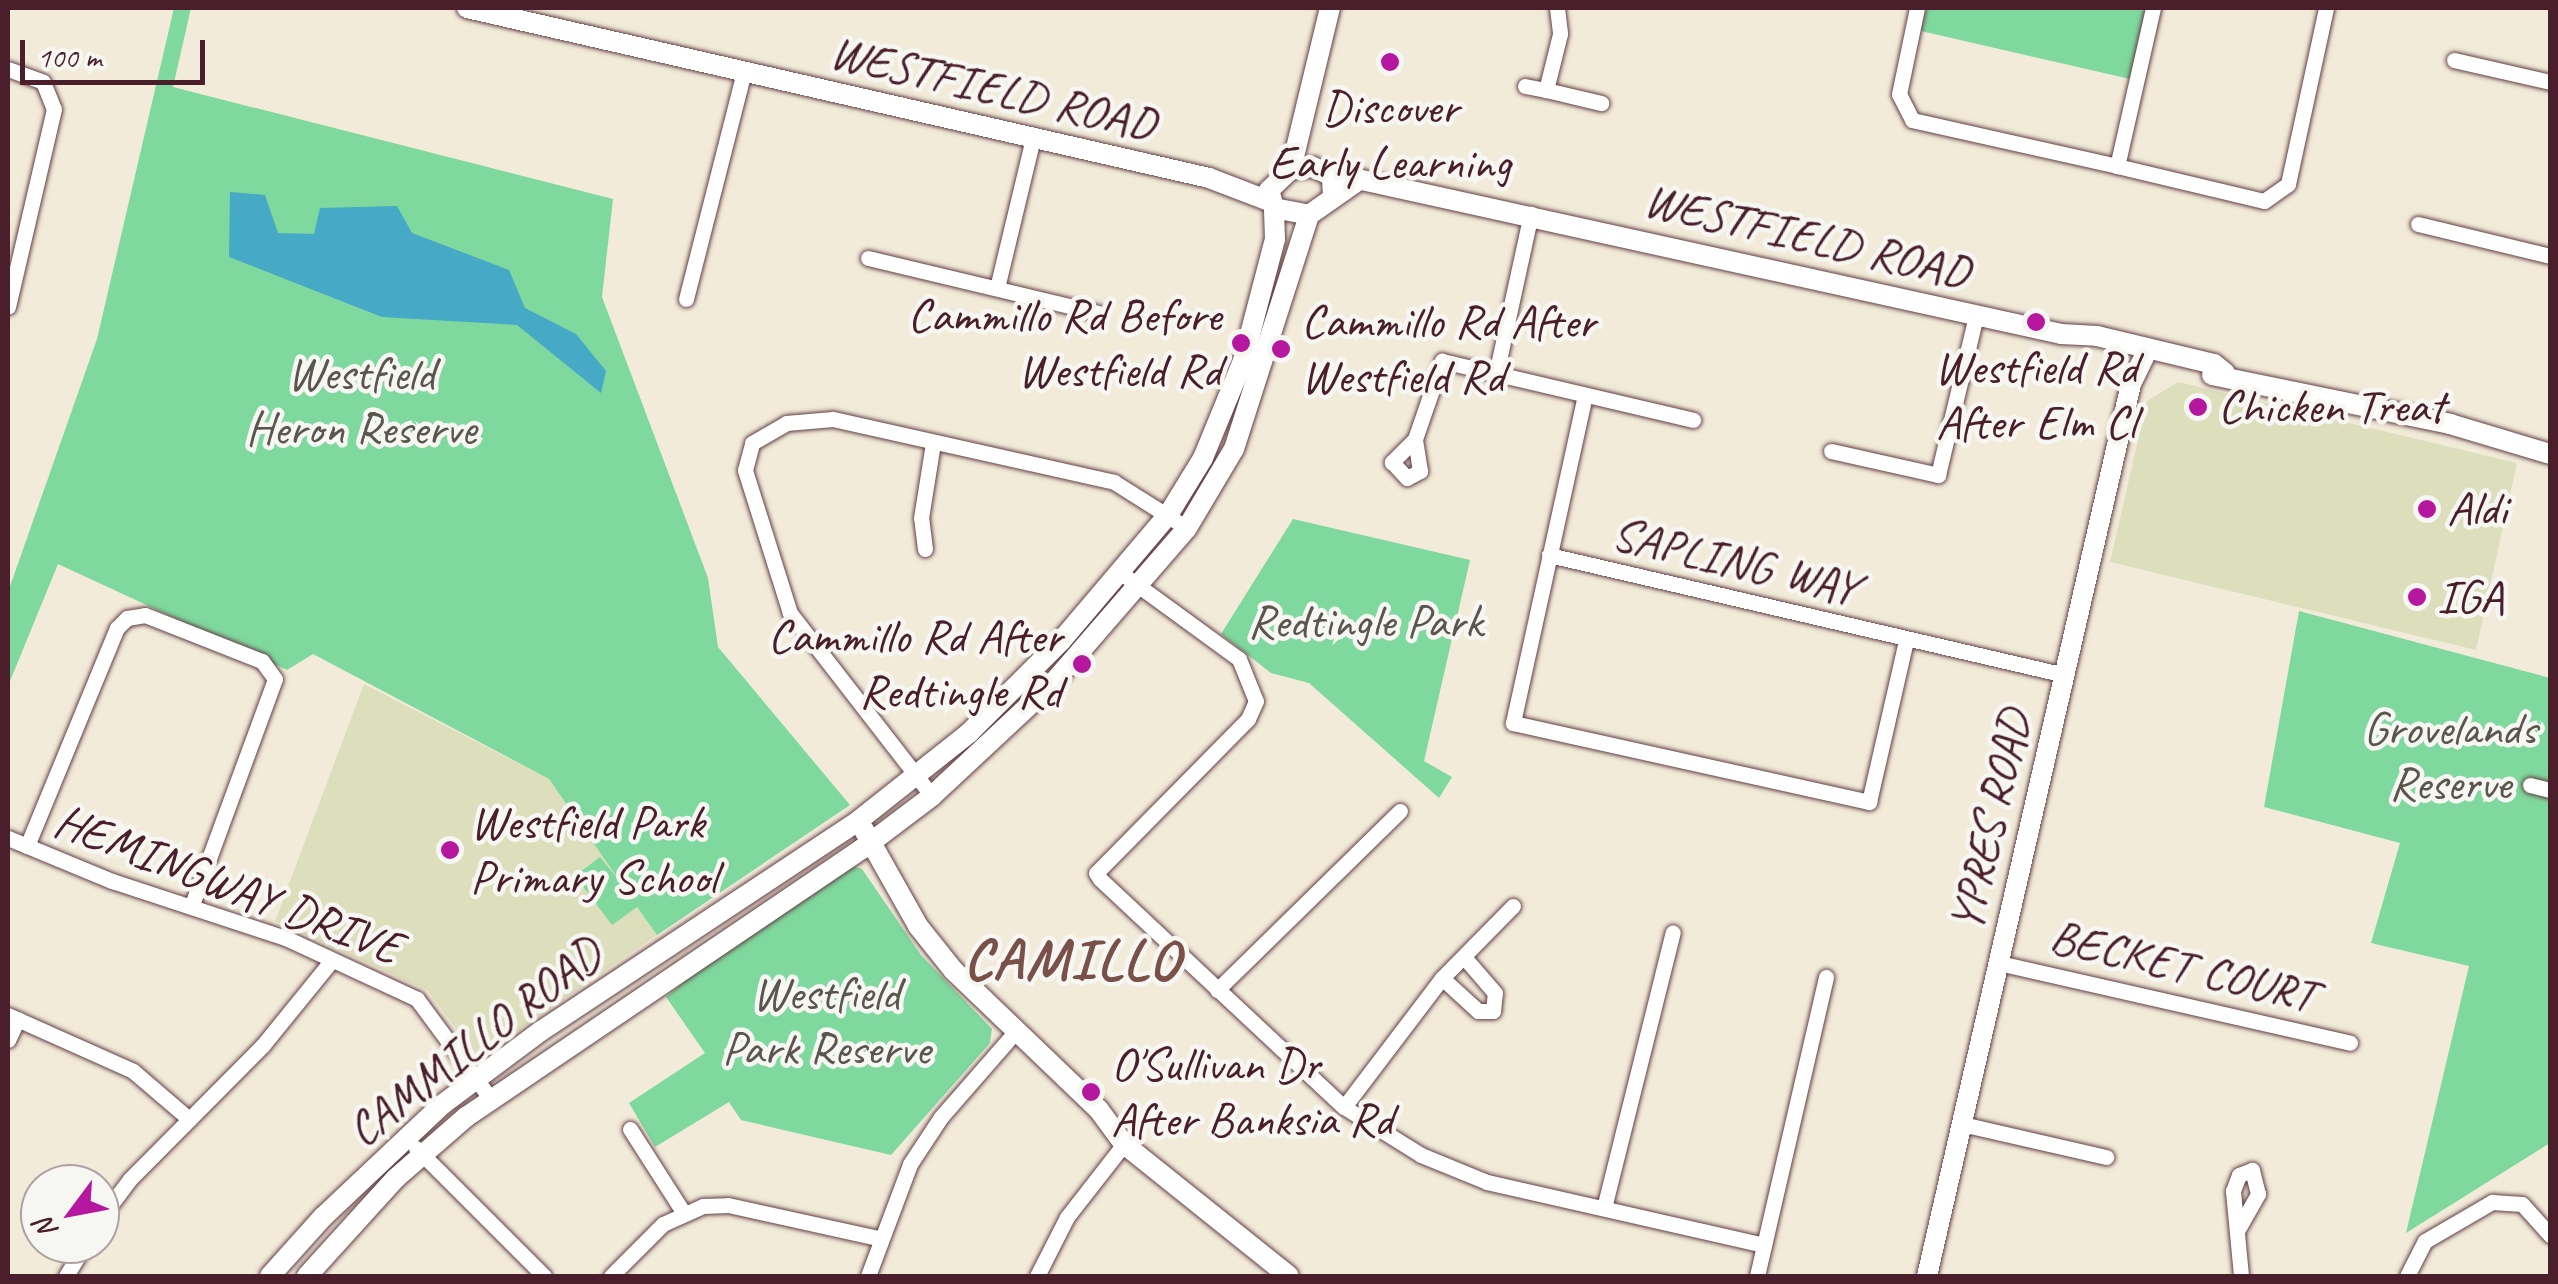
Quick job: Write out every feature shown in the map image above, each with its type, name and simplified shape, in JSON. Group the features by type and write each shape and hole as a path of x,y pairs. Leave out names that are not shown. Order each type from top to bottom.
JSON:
{"main road":[{"name":"WESTFIELD ROAD","path":"467,8 1210,178 1272,197 1309,215"},
{"path":"1272,197 1291,169 1305,124 1330,8"},
{"path":"1305,124 1333,197"},
{"name":"WESTFIELD ROAD","path":"1291,169 1322,170 1531,214 2138,353 2214,364 2225,373 2508,439 2550,454"},
{"path":"1309,215 1359,180"},
{"name":"CAMMILLO ROAD","path":"270,1276 406,1136 475,1079 853,825 997,708 1122,573 1168,515 1203,458 1243,361 1275,240 1272,197"},
{"name":"CAMMILLO ROAD","path":"307,1276 422,1154 490,1098 867,845 932,796 1052,684 1187,528 1243,431 1309,215"},
{"name":"YPRES ROAD","path":"1928,1276 2138,353"},
{"name":"WESTFIELD ROAD","path":"2508,439 2550,442"},
{"path":"853,825 939,954 1132,1145 1290,1276"}],"street":[{"path":"1917,8 1899,94 1912,120 2264,201 2276,198 2288,184 2326,8"},
{"path":"2117,166 2154,8"},
{"path":"1546,90 1560,34 1556,12"},
{"path":"2454,60 2550,82"},
{"path":"8,69 43,82 54,109 15,251 8,306"},
{"path":"686,299 744,71"},
{"path":"1525,86 1601,103"},
{"path":"997,288 1033,138"},
{"path":"1496,374 1531,214"},
{"path":"2418,224 2550,256"},
{"path":"868,258 1098,314"},
{"path":"1830,451 1938,476 1976,316"},
{"path":"1415,439 1442,361 1693,420"},
{"name":"SAPLING WAY","path":"1585,395 1549,555 2065,675"},
{"path":"932,796 790,612 745,460 764,432 810,418 1114,482 1187,528"},
{"path":"925,550 921,518 933,443"},
{"path":"1549,555 1513,723 1869,802 1906,640"},
{"path":"1122,573 1239,660 1256,700 1248,719 1096,873 1344,1106 1421,1155 1486,1182 1764,1245"},
{"path":"26,846 117,628 127,618 145,615 262,660 275,679 191,907"},
{"path":"2530,785 2550,790"},
{"path":"1217,990 1400,811"},
{"name":"HEMINGWAY DRIVE","path":"8,838 332,960 416,1000 490,1098"},
{"path":"1344,1106 1442,978 1513,906"},
{"path":"1604,1208 1673,932"},
{"path":"1442,978 1478,1011 1493,1011 1495,994 1464,957"},
{"path":"120,1192 263,1045 332,960"},
{"name":"BECKET COURT","path":"1999,963 2350,1042"},
{"path":"1757,1276 1826,977"},
{"path":"8,1040 13,1017 133,1071 190,1120"},
{"path":"868,1276 878,1238 930,1132 1016,1031"},
{"path":"1962,1124 2106,1157"},
{"path":"630,1129 683,1212"},
{"path":"406,1136 544,1276"},
{"path":"1037,1276 1067,1217 1132,1145"},
{"path":"2407,1276 2425,1241 2501,1201 2532,1210 2550,1236"},
{"path":"611,1276 652,1232 683,1212 728,1205 878,1238"},
{"path":"2237,1231 2241,1276"}],"shaded area":[{"path":"2178,382 2517,463 2476,650 2110,562 2147,401"},
{"name":"Westfield Park Primary School","path":"364,684 549,779 657,935 478,1058 427,990 275,921"}],"green space":[{"name":"Westfield Heron Reserve","path":"174,8 191,8 173,87 613,199 602,297 708,578 718,647 850,805 657,935 637,907 612,925 575,876 600,857 619,880 549,779 313,654 287,670 58,564 8,686 8,592 97,339"},
{"path":"1926,8 2145,11 2130,79 1921,31"},
{"name":"Redtingle Park","path":"1293,519 1470,560 1424,761 1452,777 1439,798 1309,683 1271,673 1221,634"},
{"name":"Grovelands Reserve","path":"2299,611 2550,678 2550,1143 2406,1233 2469,966 2371,943 2400,843 2264,807"},
{"name":"Westfield Park Reserve","path":"853,866 862,869 921,955 992,1029 990,1043 891,1155 741,1120 729,1102 655,1147 629,1103 705,1053 666,997 724,948"}],"water":[{"path":"230,192 265,195 278,233 314,234 320,208 397,206 412,233 509,270 525,308 576,334 606,371 601,393 517,325 382,317 229,257"}],"place":[{"name":"Discover Early Learning","path":"1390,62"},
{"name":"Westfield Rd After Elm Cl","path":"2036,322"},
{"name":"Cammillo Rd Before Westfield Rd","path":"1241,343"},
{"name":"Cammillo Rd After Westfield Rd","path":"1281,349"},
{"name":"Chicken Treat","path":"2198,407"},
{"name":"Aldi","path":"2427,509"},
{"name":"IGA","path":"2417,597"},
{"name":"Cammillo Rd After Redtingle Rd","path":"1082,664"},
{"name":"Westfield Park Primary School","path":"450,850"},
{"name":"O'Sullivan Dr After Banksia Rd","path":"1091,1092"}],"district":[{"name":"CAMILLO","path":"1072,959"}]}
